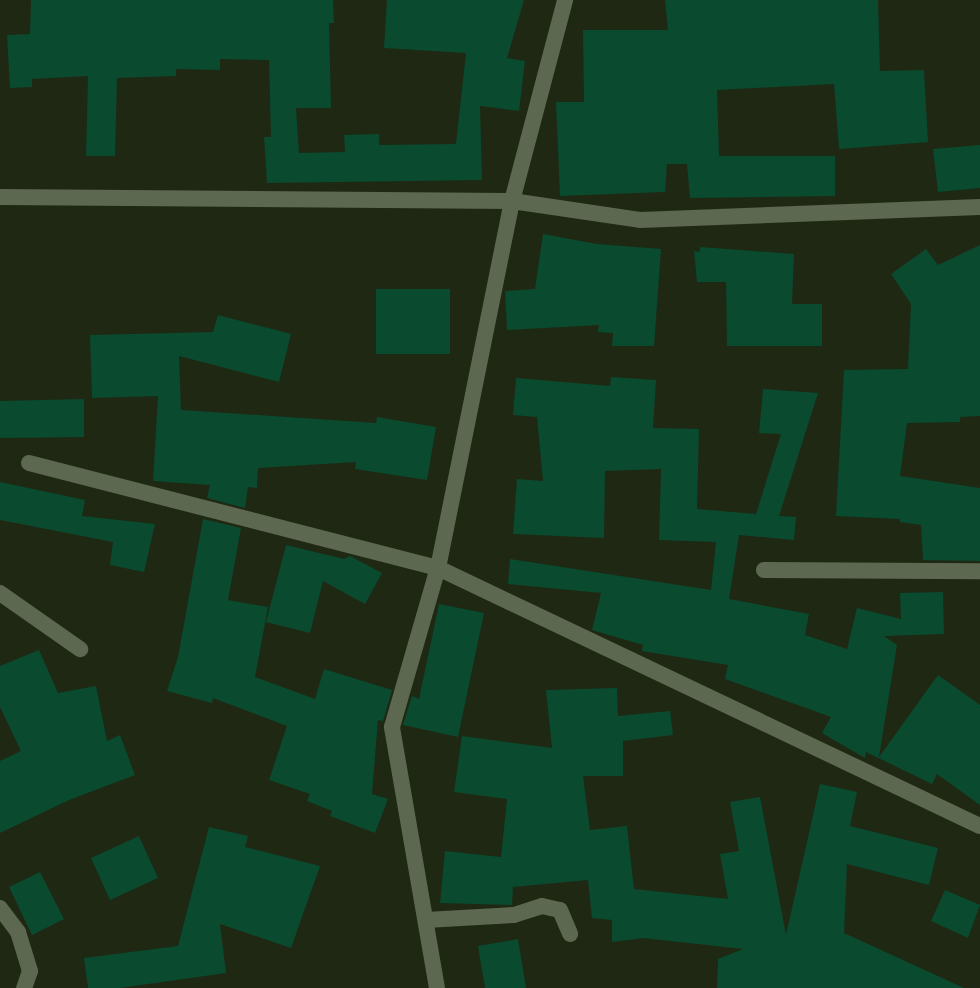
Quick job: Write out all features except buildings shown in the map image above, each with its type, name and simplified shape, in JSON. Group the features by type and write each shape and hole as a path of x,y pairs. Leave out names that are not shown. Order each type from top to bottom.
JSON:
{"street":[{"path":"438,988 393,727 438,568 512,201 565,0"},
{"path":"0,197 512,201 640,220 980,207"},
{"path":"29,463 438,568 980,826"},
{"path":"764,570 980,571"},
{"path":"0,593 80,649"},
{"path":"426,920 514,915 542,906 560,910 570,934"},
{"path":"0,908 18,932 30,971 24,988"}]}
